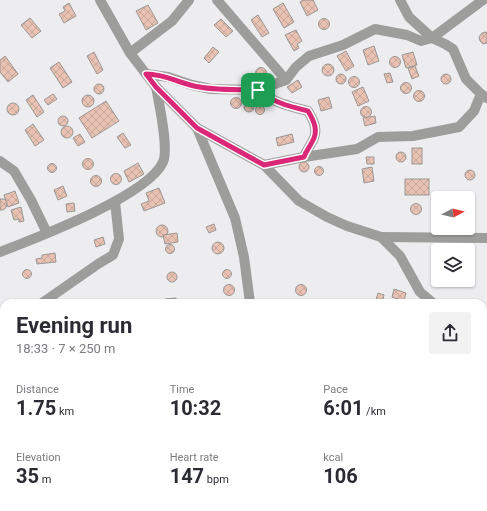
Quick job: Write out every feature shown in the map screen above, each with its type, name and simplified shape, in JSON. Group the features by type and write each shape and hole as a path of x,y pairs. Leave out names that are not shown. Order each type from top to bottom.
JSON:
{"street":[{"path":"100,0 130,53 156,87 197,128 264,165 299,201 327,217 347,226 381,237 487,238"},
{"path":"130,53 172,21 189,0"},
{"path":"217,0 286,80"},
{"path":"264,165 357,149 378,137 413,136 459,127 474,111 484,96 466,79 453,49 432,38 409,17 400,0"},
{"path":"146,74 168,76 192,86 211,89 258,90 286,80 296,67 309,56 343,45 375,29 407,35 421,41 432,38 483,0"},
{"path":"0,252 47,233 115,202 145,183 155,174 164,162 165,151 165,140 156,87"},
{"path":"258,90 264,96 308,111 313,119 316,131 313,142 306,150 304,157"},
{"path":"197,128 235,218 244,257 249,299"},
{"path":"0,161 14,171 31,200 47,233"},
{"path":"48,299 113,255 119,240 115,202"},
{"path":"381,237 400,256 420,292 428,299"}],"building":[{"path":"303,0 313,0 318,10 307,16 300,2"},
{"path":"69,3 76,16 64,23 59,14 65,11 63,7"},
{"path":"283,3 294,22 284,28 273,9"},
{"path":"148,5 158,23 146,30 136,11"},
{"path":"258,15 269,33 262,37 251,20"},
{"path":"30,18 41,31 32,38 21,25"},
{"path":"221,19 233,31 226,37 214,25"},
{"path":"322,19 326,19 328,20 328,28 322,29 319,26 319,22"},
{"path":"296,30 302,41 297,44 299,48 294,51 285,35"},
{"path":"486,32 487,43 483,44 479,37 482,33"},
{"path":"374,46 379,61 368,65 363,50"},
{"path":"213,47 219,52 209,63 204,58"},
{"path":"346,51 354,66 346,71 337,56"},
{"path":"94,52 103,70 97,74 87,56"},
{"path":"413,52 417,65 406,68 402,55"},
{"path":"5,56 18,74 8,82 0,72 0,60"},
{"path":"393,57 397,57 399,58 399,66 393,67 390,64 390,60"},
{"path":"59,62 72,82 63,88 50,68"},
{"path":"328,64 332,66 334,70 332,74 328,76 324,74 322,70 324,66"},
{"path":"415,66 419,76 412,79 408,68"},
{"path":"261,67 265,69 267,73 265,77 261,79 257,77 255,73 257,69"},
{"path":"390,73 393,82 387,83 384,74"},
{"path":"339,74 343,74 345,75 345,83 339,84 336,81 336,77"},
{"path":"444,74 448,74 450,75 450,83 444,84 441,81 441,77"},
{"path":"352,77 356,77 358,78 358,86 352,87 349,84 349,80"},
{"path":"298,80 302,87 292,93 287,87"},
{"path":"404,83 408,83 410,84 410,92 404,93 401,90 401,86"},
{"path":"97,84 101,84 104,89 101,94 97,94 94,91 94,87"},
{"path":"363,87 369,101 358,106 352,92"},
{"path":"417,91 421,91 423,92 423,100 417,101 414,98 414,94"},
{"path":"53,94 57,99 48,105 44,100"},
{"path":"33,95 44,112 37,117 26,100"},
{"path":"86,95 90,95 94,101 90,107 86,107 82,103 82,99"},
{"path":"329,97 332,108 321,111 318,100"},
{"path":"234,98 238,98 240,99 240,107 234,108 231,105 231,101"},
{"path":"106,101 119,121 92,138 79,118"},
{"path":"247,102 251,102 253,103 253,111 247,112 244,109 244,105"},
{"path":"11,103 15,103 19,109 15,115 11,115 7,111 7,107"},
{"path":"260,105 265,110 260,115 255,110"},
{"path":"364,107 368,107 370,108 370,116 364,117 361,114 361,110"},
{"path":"63,116 68,121 63,126 58,121"},
{"path":"375,116 376,123 365,126 363,118"},
{"path":"33,124 44,140 35,146 25,130"},
{"path":"65,126 69,126 73,132 69,138 65,138 61,134 61,130"},
{"path":"123,133 131,145 125,148 117,137"},
{"path":"80,134 85,142 78,146 73,138"},
{"path":"292,134 294,142 278,146 276,138"},
{"path":"412,148 422,148 422,164 412,164"},
{"path":"399,152 403,152 406,157 403,162 399,162 396,159 396,155"},
{"path":"366,157 374,157 374,164 367,164"},
{"path":"86,159 90,159 92,160 92,168 86,169 83,166 83,162"},
{"path":"302,162 306,162 308,163 308,171 302,172 299,169 299,165"},
{"path":"138,163 144,174 129,182 124,171"},
{"path":"50,164 54,164 56,168 54,172 50,172 48,170 48,166"},
{"path":"317,167 321,167 323,171 321,175 317,175 315,173 315,169"},
{"path":"372,167 374,181 364,183 362,169"},
{"path":"468,170 472,170 474,171 474,179 468,180 465,177 465,173"},
{"path":"116,173 120,175 122,179 120,183 116,185 112,183 110,179 112,175"},
{"path":"94,176 98,176 100,177 100,185 94,186 91,183 91,179"},
{"path":"405,179 429,179 429,195 405,195"},
{"path":"63,186 67,196 58,200 54,190"},
{"path":"159,188 165,203 144,211 141,204 149,201 146,193"},
{"path":"15,191 19,203 8,207 4,195"},
{"path":"0,199 4,199 7,202 6,208 3,210 0,210"},
{"path":"74,203 75,211 67,212 66,204"},
{"path":"414,204 418,204 420,205 420,213 414,214 411,211 411,207"},
{"path":"21,207 24,221 19,222 19,219 14,220 11,210"},
{"path":"214,224 216,230 209,233 206,227"},
{"path":"160,225 164,225 168,231 164,237 160,237 156,233 156,229"},
{"path":"177,233 178,242 165,244 163,235"},
{"path":"103,237 105,244 96,247 94,240"},
{"path":"216,242 220,242 224,248 220,254 216,254 212,250 212,246"},
{"path":"168,245 172,245 174,249 172,253 168,253 166,251 166,247"},
{"path":"55,253 56,262 37,264 36,259 42,258 42,255"},
{"path":"227,269 232,274 227,279 222,274"},
{"path":"25,270 29,270 31,274 29,278 25,278 23,276 23,272"},
{"path":"170,272 174,272 176,273 176,281 170,282 167,279 167,275"},
{"path":"301,284 305,286 307,290 305,294 301,296 297,294 295,290 297,286"},
{"path":"227,285 231,285 233,286 233,294 227,295 224,292 224,288"},
{"path":"394,289 406,293 404,299 392,297"},
{"path":"378,293 384,295 383,299 376,299"}],"route":[{"path":"146,74 168,76 192,86 211,89 258,90 264,96 308,111 313,119 316,131 313,142 306,150 304,157 264,165 197,128 156,87 146,74"}]}
